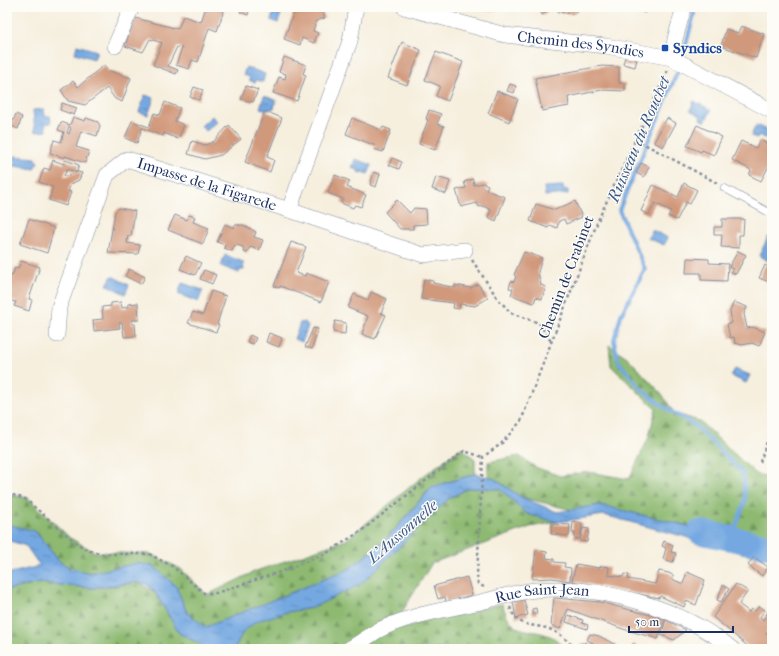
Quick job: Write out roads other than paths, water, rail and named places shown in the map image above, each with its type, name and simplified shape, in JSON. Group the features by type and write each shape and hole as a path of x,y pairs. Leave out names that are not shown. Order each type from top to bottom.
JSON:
{"street":[{"path":"115,46 132,7"},
{"name":"Impasse de la Figarede","path":"289,210 350,41 356,7"},
{"name":"Chemin des Syndics","path":"404,7 505,35 606,46 678,62 772,111"},
{"path":"678,62 675,39 684,7"},
{"name":"Impasse de la Figarede","path":"57,335 59,308 107,175 127,159 289,210 423,255 465,250"},
{"name":"Rue Saint-Jean","path":"349,649 378,631 417,616 535,590 565,589 595,592 633,600 698,625 732,649"}],"lane":[{"path":"724,188 772,214"}],"water":[{"path":"275,7 283,7 278,23 271,20"},
{"path":"77,45 97,51 94,59 75,53"},
{"path":"246,67 265,74 263,82 256,80 255,83 249,80 250,77 243,75"},
{"path":"145,95 154,98 148,115 139,112"},
{"path":"264,96 276,100 274,108 268,110 260,108"},
{"path":"694,101 711,110 705,122 700,119 701,116 690,110"},
{"path":"44,109 45,116 50,116 51,123 45,124 46,131 35,132 33,110"},
{"path":"212,116 217,122 206,131 201,126"},
{"path":"756,125 771,131 767,139 759,135 757,138 751,136"},
{"path":"15,156 36,158 38,164 35,165 35,169 14,166"},
{"path":"355,159 372,165 368,174 362,172 359,173 358,170 352,168"},
{"path":"563,186 563,189 568,190 568,194 545,196 544,187"},
{"path":"652,230 668,238 664,245 648,238"},
{"path":"768,237 772,239 772,259 768,261 759,256"},
{"path":"225,255 243,262 244,270 240,270 239,273 221,266"},
{"path":"112,276 129,285 125,294 107,285"},
{"path":"182,283 203,290 198,302 178,294"},
{"path":"305,322 308,326 302,342 294,339 300,323"},
{"path":"735,369 750,375 746,383 731,376"},
{"path":"475,474 493,478 521,497 557,512 600,505 735,537 731,549 604,515 558,522 527,514 500,489 468,488 448,499 361,584 312,608 287,612 257,621 243,632 234,649 209,649 179,633 155,592 147,585 137,582 94,588 40,583 7,590 7,574 40,566 26,546 7,540 7,524 35,531 59,561 70,568 90,573 138,563 153,566 176,586 187,613 206,627 347,570 384,542 432,487"}],"waterway":[{"name":"Ruisseau du Rouchet","path":"682,60 694,14"},
{"name":"Ruisseau du Rouchet","path":"680,66 619,210 645,269 621,315 614,340 618,361 641,389 667,409 696,426 743,473 745,501 731,540"},
{"name":"L'Aussonnelle","path":"700,532 772,547"}],"place":[{"name":"Syndics","path":"665,48"}]}
